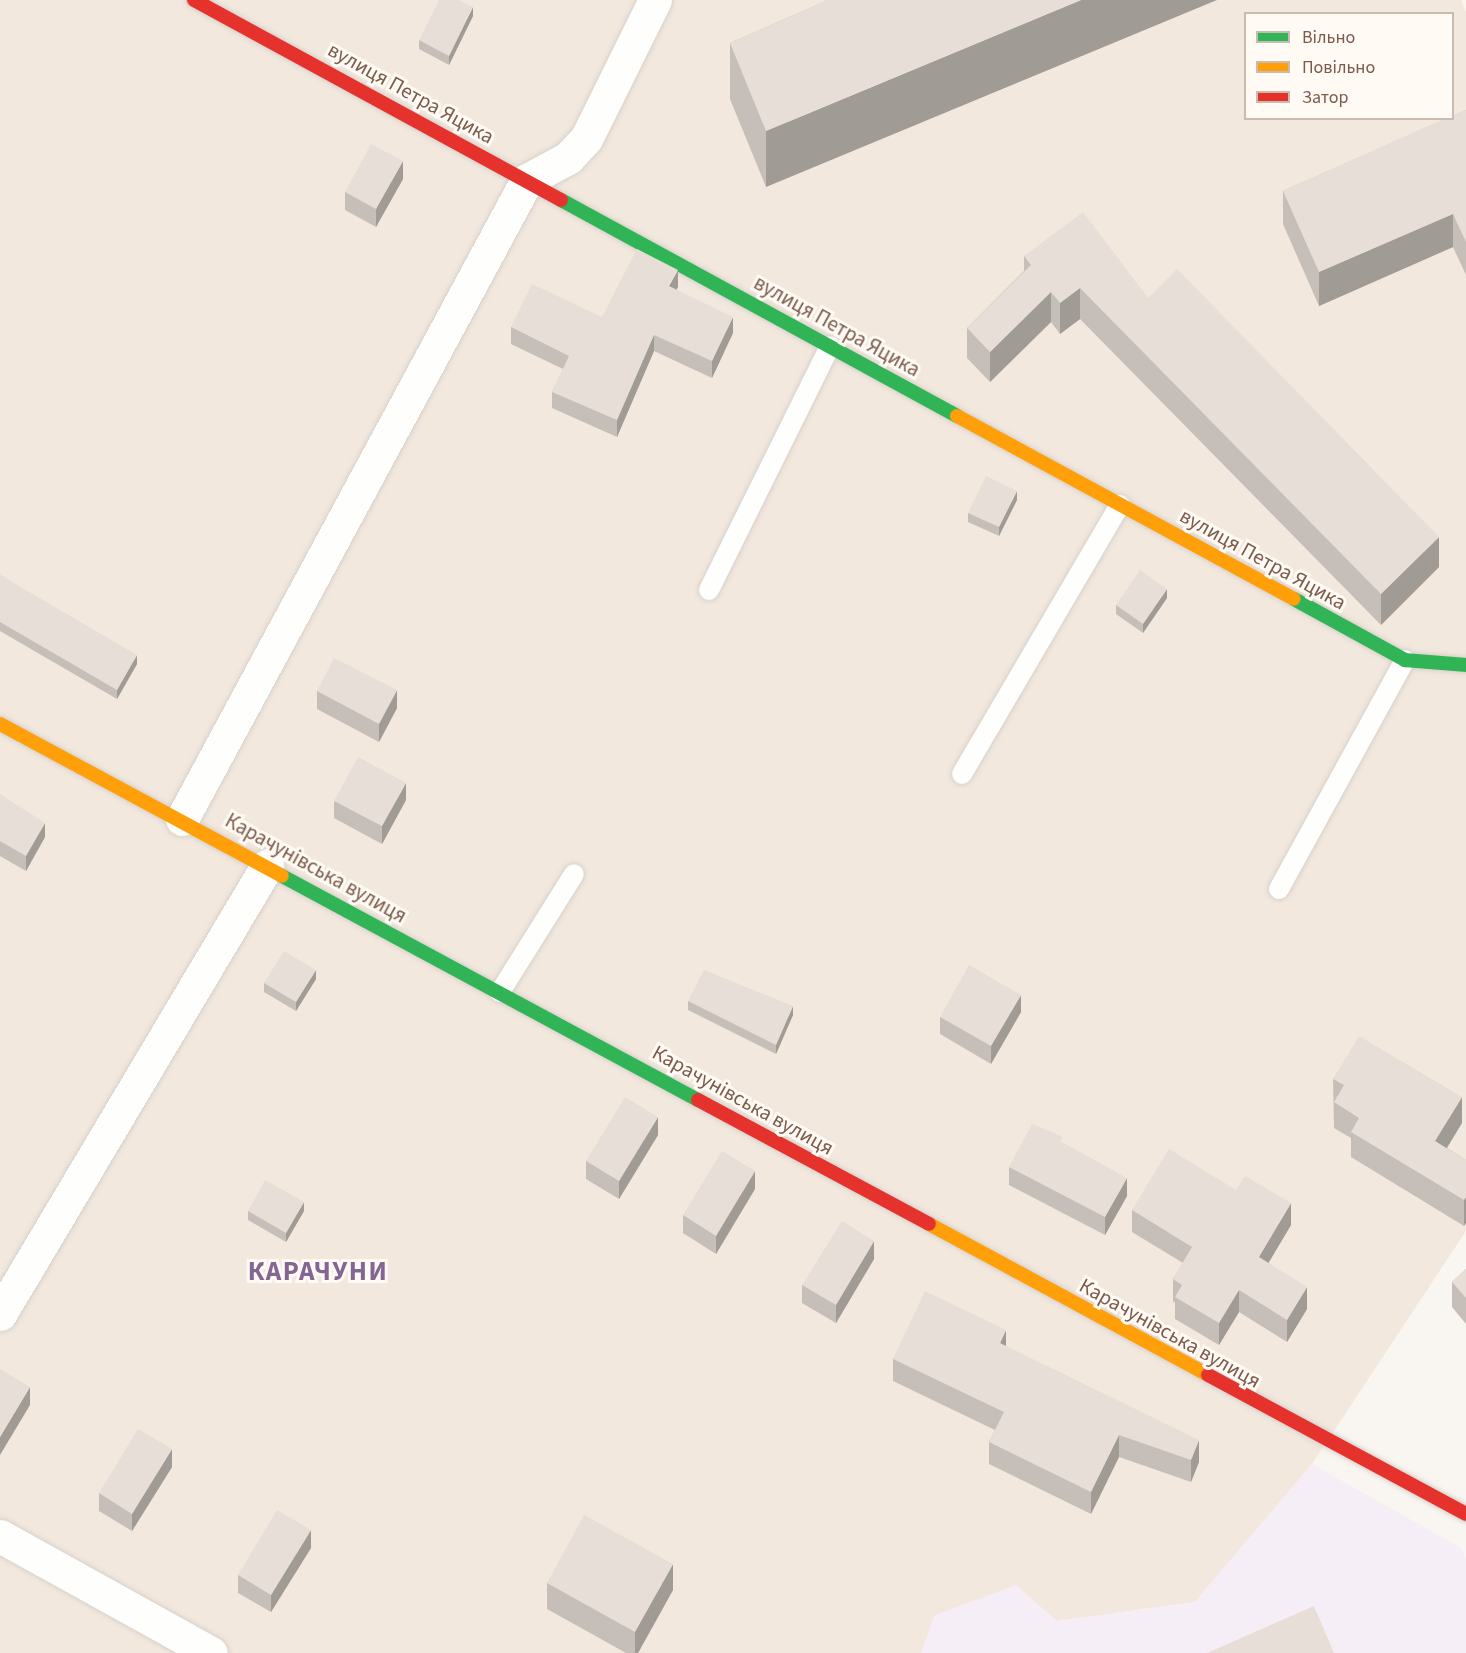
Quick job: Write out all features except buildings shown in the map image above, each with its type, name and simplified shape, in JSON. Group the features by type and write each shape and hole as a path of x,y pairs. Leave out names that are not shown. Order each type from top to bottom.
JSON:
{"street":[{"name":"вулиця Петра Яцика","path":"194,0 1405,660 1466,665"},
{"path":"182,819 527,180 568,158 586,140 655,0"},
{"name":"Карачунівська вулиця","path":"0,724 182,819 1466,1514"},
{"path":"0,1314 267,866"},
{"path":"0,1536 211,1653"}],"lane":[{"path":"709,590 831,346"},
{"path":"962,774 1120,504"},
{"path":"1279,889 1405,660"},
{"path":"500,992 574,874"}],"shaded area":[{"path":"0,0 1461,0 1466,12 1466,1231 1312,1464 1195,1602 1057,1621 935,1615 921,1653 0,1653"},
{"path":"1312,1464 1461,1548 1466,1558 1466,1653 921,1653 935,1615 1016,1585 1057,1621 1195,1602"}],"traffic: fast":[{"path":"561,200 957,416"},
{"path":"1294,599 1405,660 1466,665"},
{"path":"282,876 698,1100"}],"traffic: slow":[{"path":"957,416 1294,599"},
{"path":"0,724 282,876"},
{"path":"929,1224 1208,1375"}],"traffic: jam":[{"path":"194,0 561,200"},
{"path":"698,1100 929,1224"},
{"path":"1208,1375 1466,1514"}],"district":[{"name":"КАРАЧУНИ","path":"318,1272"}]}
